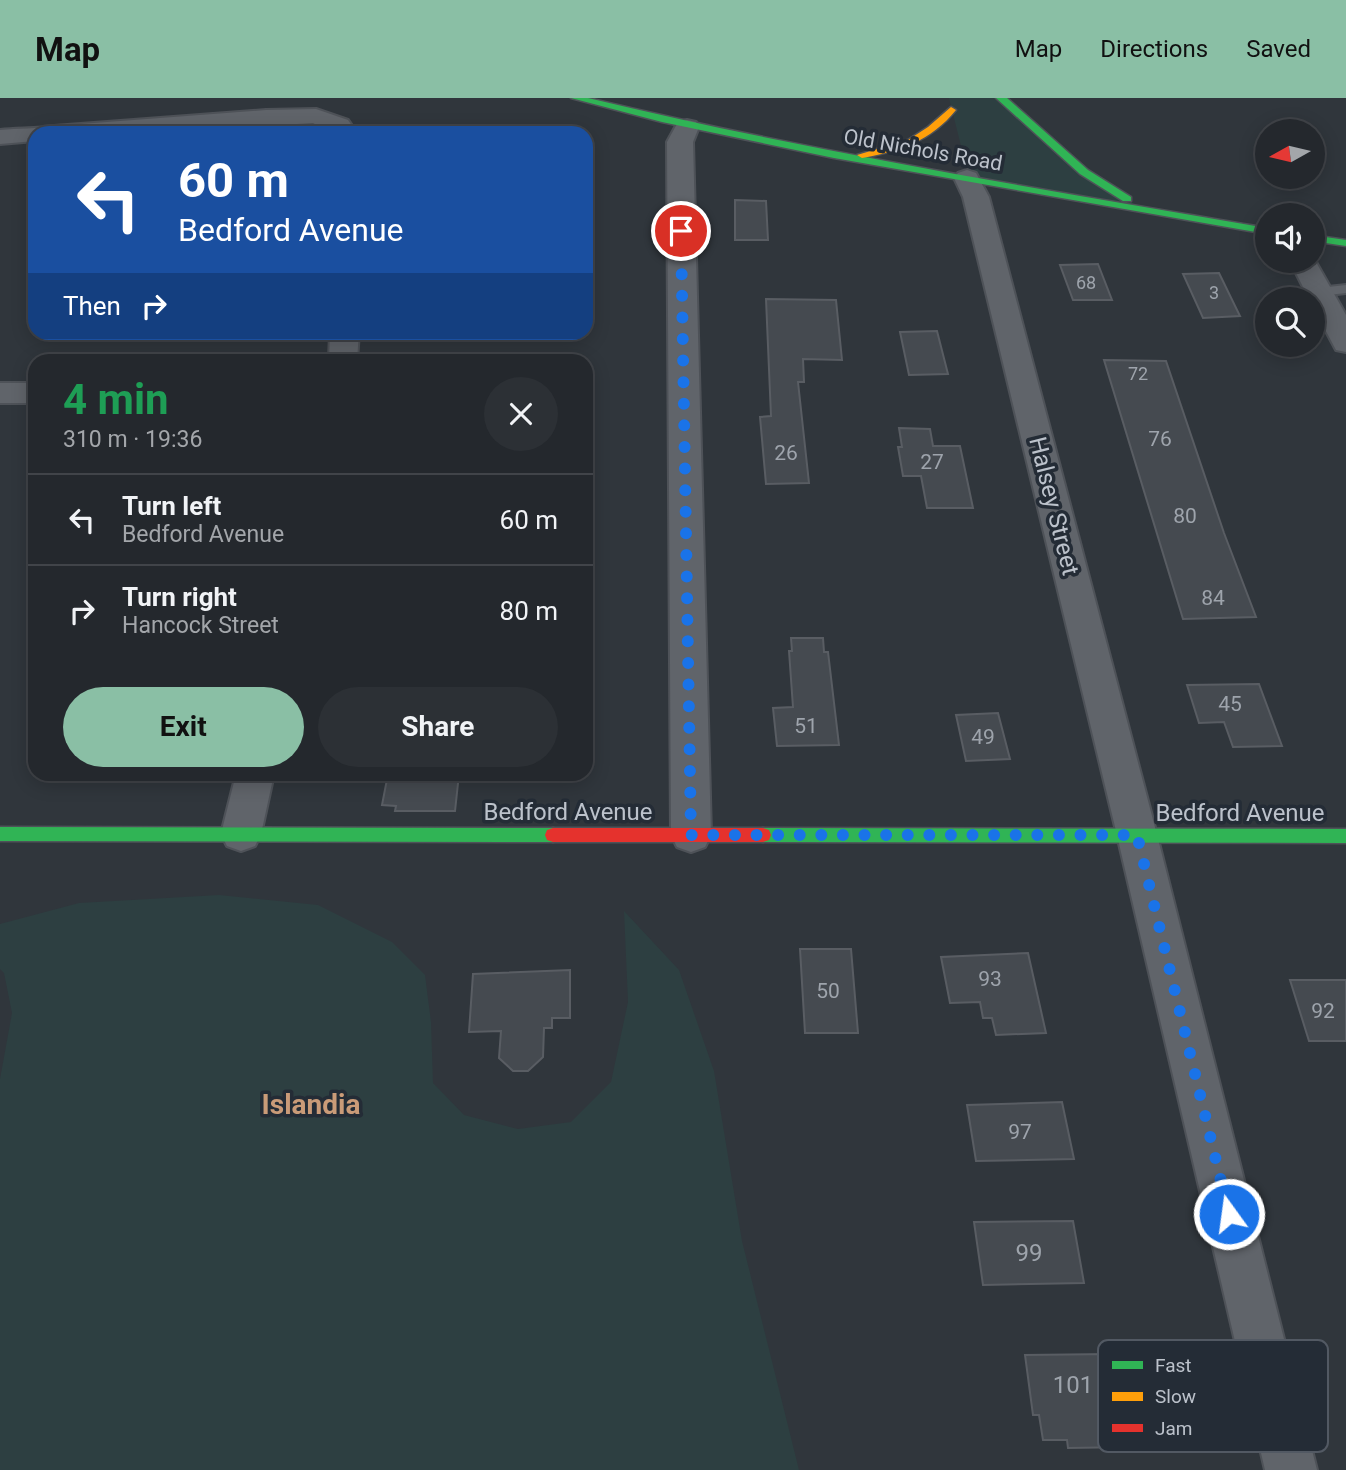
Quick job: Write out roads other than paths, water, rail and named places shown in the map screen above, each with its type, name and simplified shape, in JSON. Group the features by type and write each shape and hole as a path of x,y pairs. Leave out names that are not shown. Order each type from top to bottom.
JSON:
{"street":[{"name":"Old Nichols Road","path":"576,98 687,127 843,158 966,173 1255,229"},
{"path":"1001,98 1095,180 1144,209"},
{"path":"949,104 956,133"},
{"path":"843,158 912,144 934,131 949,104"},
{"path":"147,126 316,116 340,126"},
{"path":"687,127 680,142 680,149 691,835"},
{"path":"0,137 28,135"},
{"name":"Halsey Street","path":"966,173 979,211 1137,835 1259,1340"},
{"path":"1325,240 1346,243"},
{"path":"1316,273 1333,290 1346,343"},
{"path":"0,393 28,393"},
{"path":"241,834 253,781"},
{"name":"Bedford Avenue","path":"0,834 1346,836"},
{"name":"Halsey Street","path":"1287,1452 1291,1470"}],"district":[{"name":"Islandia","path":"311,1104"}]}
